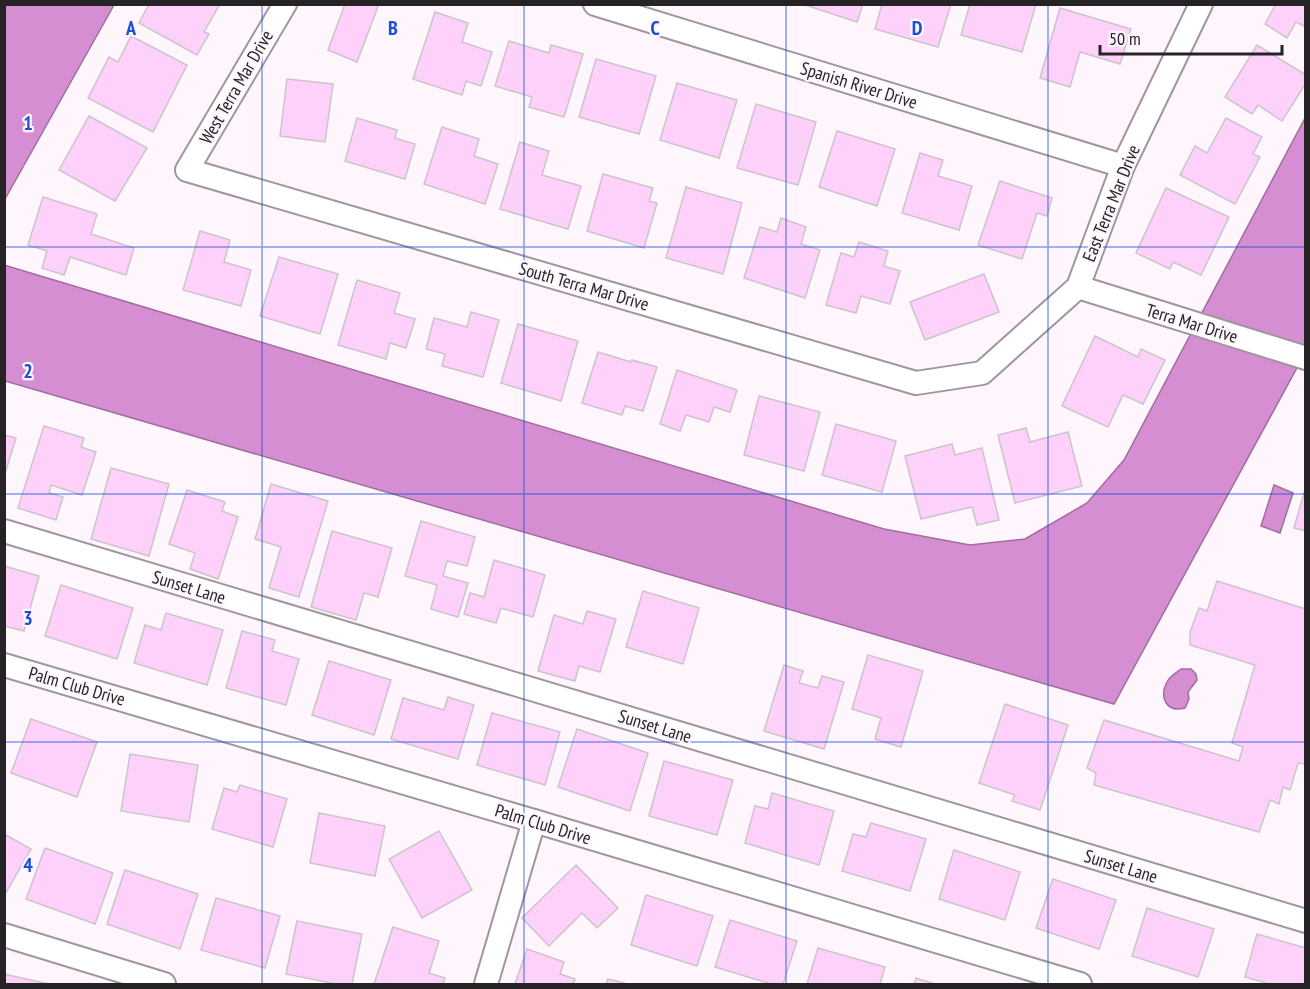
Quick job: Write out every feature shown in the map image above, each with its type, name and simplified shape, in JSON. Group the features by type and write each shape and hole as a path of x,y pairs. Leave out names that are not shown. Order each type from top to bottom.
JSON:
{"street":[{"name":"West Terra Mar Drive","path":"187,170 285,4"},
{"name":"Spanish River Drive","path":"596,4 1123,166"},
{"name":"East Terra Mar Drive","path":"982,373 1078,286 1123,166 1201,4"},
{"name":"South Terra Mar Drive","path":"187,170 916,383 982,373"},
{"name":"Terra Mar Drive","path":"1078,286 1305,358"},
{"name":"Sunset Lane","path":"4,531 1305,921"},
{"name":"Palm Club Drive","path":"4,665 1080,984"},
{"path":"486,984 534,821"},
{"path":"4,935 164,984"}],"shaded area":[{"path":"4,5 114,5 5,199"},
{"path":"1305,118 1305,353 1114,704 5,381 4,265 884,529 970,545 1025,539 1087,503 1124,460"},
{"path":"1274,485 1293,493 1280,533 1261,526"},
{"path":"1181,669 1191,669 1196,674 1197,680 1188,692 1189,699 1185,708 1178,709 1169,706 1164,693 1168,680"}],"building":[{"path":"149,4 220,4 204,32 209,34 197,55 139,23"},
{"path":"345,4 379,4 357,62 328,50"},
{"path":"802,4 863,4 857,22"},
{"path":"882,4 951,4 938,47 875,29"},
{"path":"970,4 992,6 993,4 1036,4 1022,52 961,35"},
{"path":"1276,4 1306,4 1306,27 1296,22 1287,38 1265,24"},
{"path":"1060,8 1131,29 1120,64 1080,52 1070,87 1040,78"},
{"path":"435,12 468,23 462,42 492,52 481,86 466,81 462,95 413,79"},
{"path":"131,36 187,65 153,132 88,98 109,57 118,62"},
{"path":"509,41 549,53 551,45 583,54 564,117 529,107 532,97 495,86"},
{"path":"1257,45 1306,75 1306,83 1282,121 1258,105 1252,114 1225,97"},
{"path":"596,59 656,76 639,134 579,117"},
{"path":"287,79 333,84 325,142 280,136"},
{"path":"677,83 737,100 719,158 660,140"},
{"path":"756,104 816,122 798,185 737,168"},
{"path":"89,116 147,148 115,201 59,170"},
{"path":"357,118 397,130 395,138 415,144 405,179 345,161"},
{"path":"1226,118 1262,137 1253,154 1260,157 1235,204 1180,175 1195,146 1207,153"},
{"path":"442,127 479,139 474,156 498,164 485,204 424,184"},
{"path":"837,131 895,149 877,206 819,187"},
{"path":"520,142 549,151 542,175 581,186 568,229 500,209"},
{"path":"920,153 943,160 938,176 972,186 959,230 902,213"},
{"path":"603,174 653,188 649,201 657,203 644,248 587,231"},
{"path":"1000,181 1052,198 1047,216 1037,213 1022,259 978,245"},
{"path":"686,187 742,203 723,274 666,258"},
{"path":"1166,188 1229,217 1201,275 1173,262 1170,269 1136,253"},
{"path":"43,197 97,214 91,234 134,248 126,275 70,257 64,275 42,268 47,251 28,245"},
{"path":"781,218 806,227 801,244 820,250 805,298 744,278 760,227 777,232"},
{"path":"200,231 230,240 224,262 251,270 241,306 183,290"},
{"path":"859,242 888,251 884,266 900,271 890,304 861,296 856,313 826,305 841,253 854,257"},
{"path":"279,257 338,274 320,334 260,316"},
{"path":"984,274 999,312 925,340 910,302"},
{"path":"357,280 400,293 394,313 415,319 406,348 390,343 386,359 338,345"},
{"path":"471,312 499,320 483,377 442,366 445,354 426,349 434,318 467,327"},
{"path":"518,324 578,341 561,401 501,383"},
{"path":"1095,336 1138,357 1141,349 1165,360 1143,404 1123,395 1108,427 1062,406"},
{"path":"598,352 657,367 643,411 625,406 622,415 582,403"},
{"path":"677,370 737,390 730,412 714,407 709,422 686,415 680,431 660,424"},
{"path":"759,396 820,412 804,471 744,455"},
{"path":"836,424 896,441 882,492 822,475"},
{"path":"44,426 84,438 81,447 96,452 82,495 51,485 49,493 63,497 56,520 18,508"},
{"path":"1026,428 1030,442 1068,432 1082,486 1015,503 998,435"},
{"path":"4,435 16,438 4,477"},
{"path":"952,444 955,455 982,448 999,520 977,525 972,507 921,519 905,456"},
{"path":"111,468 169,484 149,556 91,539"},
{"path":"271,484 328,501 299,597 269,588 281,547 255,539"},
{"path":"1306,486 1306,531 1294,528"},
{"path":"187,490 225,502 222,511 238,517 218,579 190,569 195,553 169,544"},
{"path":"421,521 475,537 467,566 447,561 443,576 468,583 458,617 431,609 437,585 405,576"},
{"path":"332,531 392,548 378,597 364,593 356,620 311,607"},
{"path":"494,560 545,575 533,617 501,608 496,623 464,614 470,593 484,597"},
{"path":"4,566 39,576 24,631 4,626"},
{"path":"1217,581 1306,609 1306,762 1305,764 1298,763 1290,790 1283,787 1279,804 1270,800 1259,832 1094,785 1096,773 1087,768 1104,720 1239,761 1243,747 1232,743 1255,665 1190,645 1190,632 1199,608 1207,611"},
{"path":"61,585 133,608 117,659 45,636"},
{"path":"643,591 699,608 683,664 626,647"},
{"path":"587,611 616,619 600,672 579,666 575,681 538,671 554,615 583,624"},
{"path":"166,613 223,630 207,685 134,663 145,625 161,630"},
{"path":"242,631 275,640 272,651 299,659 286,705 226,688"},
{"path":"868,655 923,671 901,747 875,739 881,718 852,709"},
{"path":"329,661 391,680 374,735 312,715"},
{"path":"784,665 803,671 799,683 818,688 822,676 844,682 824,749 764,731"},
{"path":"448,697 474,705 458,759 391,739 403,698 444,710"},
{"path":"1005,704 1068,725 1040,810 1012,801 1015,795 979,783"},
{"path":"492,713 560,732 545,785 477,765"},
{"path":"31,719 97,742 77,797 11,773"},
{"path":"577,729 648,753 630,811 558,787"},
{"path":"130,754 198,765 189,822 121,811"},
{"path":"664,761 733,780 717,835 649,816"},
{"path":"240,785 287,799 273,847 212,829 224,788 237,792"},
{"path":"772,793 834,811 819,865 745,843 755,806 768,809"},
{"path":"319,813 385,826 375,876 310,863"},
{"path":"871,823 926,839 910,891 842,871 853,834 866,837"},
{"path":"439,831 472,890 422,918 389,859"},
{"path":"4,834 31,849 4,896"},
{"path":"45,848 113,873 95,924 26,899"},
{"path":"954,850 1020,872 1005,920 939,899"},
{"path":"576,865 618,908 597,928 582,913 549,946 522,918"},
{"path":"125,870 198,894 180,949 107,924"},
{"path":"1053,879 1116,900 1099,949 1036,928"},
{"path":"646,895 713,916 697,966 631,945"},
{"path":"216,898 280,916 265,968 201,950"},
{"path":"1147,908 1214,929 1198,977 1132,956"},
{"path":"730,920 797,941 783,984 771,984 715,967"},
{"path":"297,921 362,934 352,984 336,984 286,974"},
{"path":"393,927 439,941 429,973 445,978 443,984 374,984"},
{"path":"1257,934 1306,948 1306,984 1270,984 1245,977"},
{"path":"818,948 885,967 880,984 807,984"},
{"path":"527,949 564,962 560,974 575,979 573,984 515,984"},
{"path":"4,974 49,984 4,984"},
{"path":"916,978 935,984 914,984"},
{"path":"608,979 628,984 606,984"}]}
